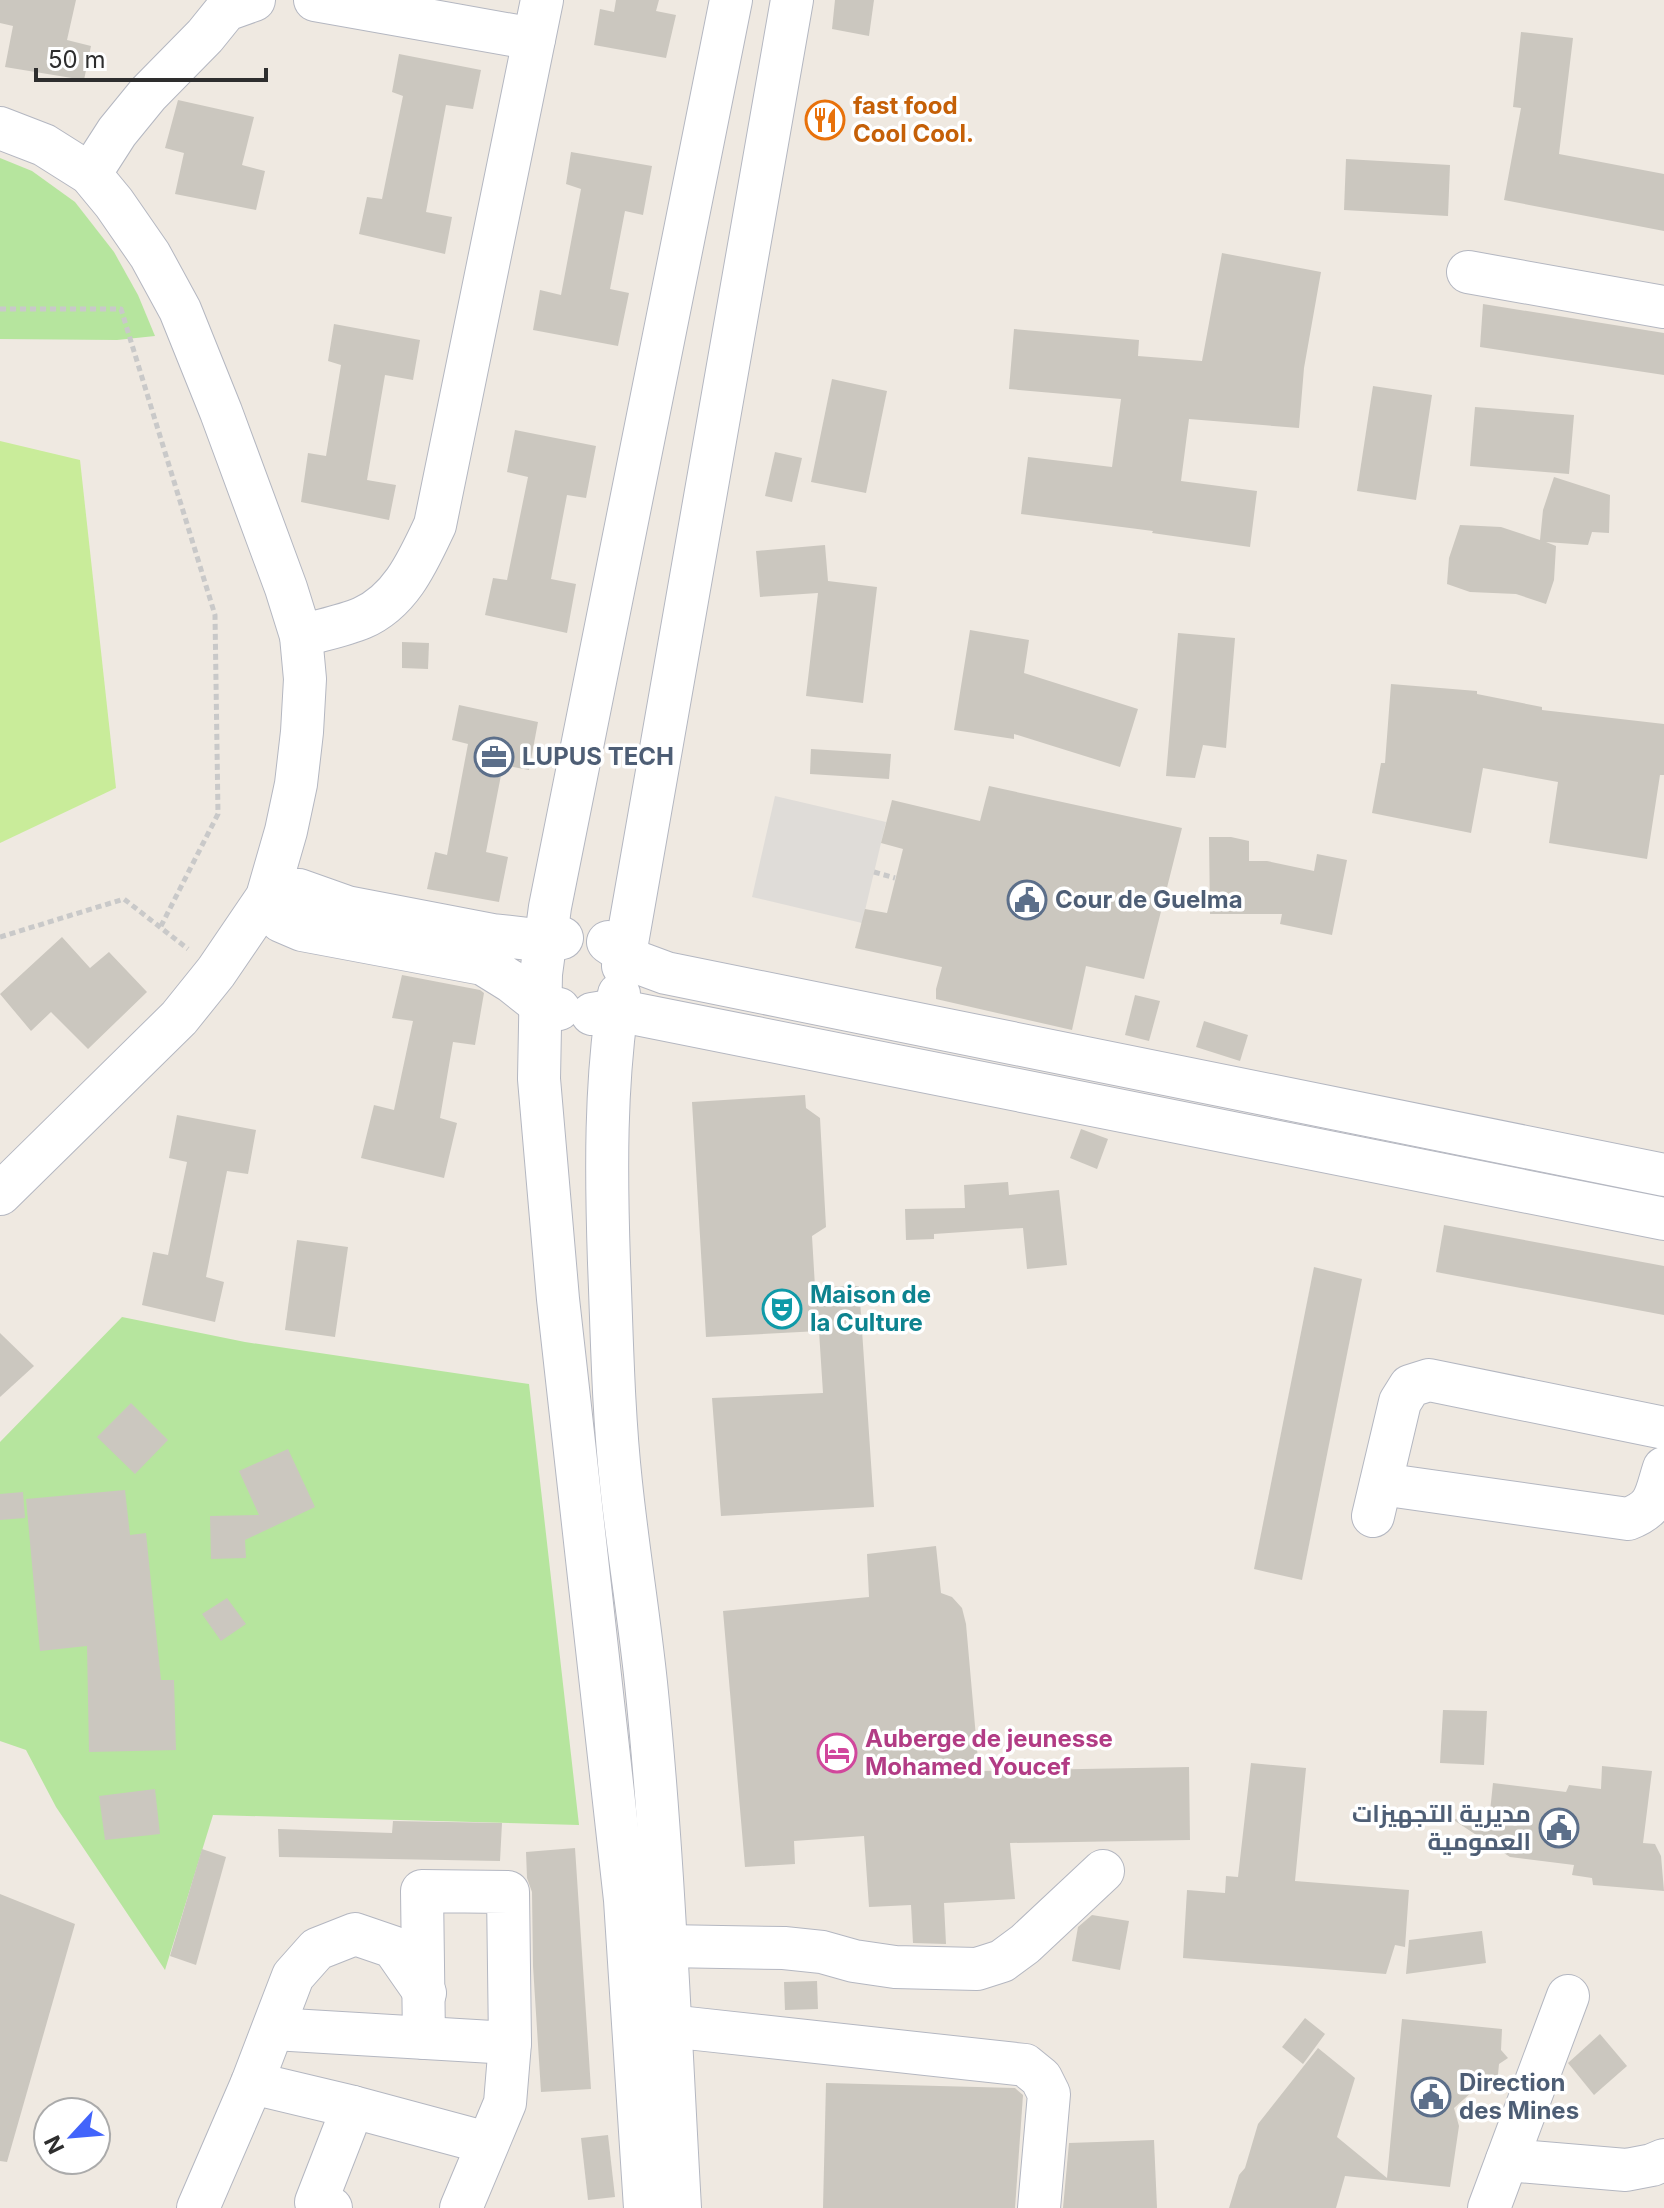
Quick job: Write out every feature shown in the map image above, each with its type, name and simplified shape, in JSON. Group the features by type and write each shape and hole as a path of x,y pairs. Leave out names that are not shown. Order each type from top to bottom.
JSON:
{"street":[{"path":"301,636 364,618 393,597 416,567 435,525 538,20 315,0"},
{"path":"680,2208 657,1798 621,1481 614,1383 608,1224 610,1067 585,977 550,907 731,0"},
{"path":"645,2208 625,1900 556,1284 539,1079 585,977 792,0"},
{"path":"90,174 117,132 148,94 236,3"},
{"path":"0,128 44,145 90,174 150,255 180,310 275,559 301,636 305,679 296,784 267,897 216,972 179,1018 0,1194"},
{"path":"1468,272 1664,307"},
{"path":"286,831 308,913"},
{"path":"267,897 279,891 299,890 308,913"},
{"path":"216,972 308,913 347,907 493,935 585,977 1664,1219"},
{"path":"308,913 483,964 512,982 585,977 639,963 666,973 1664,1175"},
{"path":"1664,1428 1429,1380 1410,1386 1400,1402 1377,1500 1628,1519 1642,1514 1652,1505 1664,1468"},
{"path":"665,1946 784,1948 822,1952 895,1967 977,1969 1002,1961 1025,1944 1103,1871"},
{"path":"424,2038 422,1891 508,1892 510,2043 505,2103 461,2208"},
{"path":"198,2208 252,2083 293,1976 317,1949 355,1934 393,1947 425,1993"},
{"path":"1489,2208 1568,1996"},
{"path":"669,2026 1025,2065 1041,2078 1049,2094 1039,2208"},
{"path":"274,2029 510,2043"},
{"path":"252,2083 487,2143"},
{"path":"331,2208 316,2202 353,2107"},
{"path":"1507,2160 1626,2170 1664,2160"}],"path":[{"path":"0,309 121,309 215,615 218,814 160,928"},
{"path":"874,872 895,878"},
{"path":"0,937 124,899 216,972"}],"green space":[{"path":"0,158 32,171 75,202 114,252 138,295 155,336 117,340 0,339"},
{"path":"0,441 80,460 116,788 0,843"},
{"path":"122,1317 245,1342 529,1384 579,1825 213,1815 165,1970 56,1807 26,1750 0,1741 0,1442"}],"shaded area":[{"path":"775,796 886,822 862,923 752,897"}],"building":[{"path":"0,0 76,0 67,40 91,46 84,80 5,67 13,26 0,23"},
{"path":"616,0 659,0 656,11 676,15 666,58 594,45 600,9 614,12"},
{"path":"835,0 874,0 869,36 832,29"},
{"path":"1521,32 1573,38 1559,154 1664,174 1664,231 1504,200 1521,108 1513,107"},
{"path":"399,54 481,70 473,109 446,105 426,212 452,217 445,254 359,234 367,197 382,199 403,96 392,92"},
{"path":"178,100 254,117 242,165 265,171 256,210 175,194 184,153 165,148"},
{"path":"571,152 652,166 643,215 625,211 610,289 629,293 618,346 533,330 540,290 561,295 581,189 566,184"},
{"path":"1346,159 1450,165 1448,216 1344,210"},
{"path":"1222,253 1321,272 1304,368 1299,428 1189,419 1181,481 1257,491 1250,547 1021,514 1028,457 1112,467 1121,399 1009,389 1014,329 1139,340 1138,356 1202,361"},
{"path":"1483,304 1664,333 1664,375 1480,347"},
{"path":"334,324 420,340 413,380 385,375 367,480 396,485 389,520 301,502 308,453 326,456 341,365 328,361"},
{"path":"832,379 887,391 866,493 811,482"},
{"path":"1373,386 1432,395 1416,500 1357,491"},
{"path":"1475,407 1574,415 1569,474 1470,466"},
{"path":"515,430 596,446 586,498 567,495 551,579 576,584 567,633 485,615 493,578 507,580 528,477 507,472"},
{"path":"775,452 802,458 792,502 765,496"},
{"path":"1554,477 1610,495 1609,533 1592,532 1588,545 1546,542 1556,546 1554,580 1546,604 1516,594 1470,592 1447,584 1449,558 1460,525 1501,527 1540,540 1543,510"},
{"path":"825,545 828,581 877,587 863,703 806,696 818,593 760,597 756,551"},
{"path":"970,630 1029,640 1024,673 1138,709 1120,767 1014,734 1014,739 954,730"},
{"path":"1178,633 1235,638 1226,748 1203,745 1195,778 1166,776"},
{"path":"402,642 429,643 428,669 402,668"},
{"path":"1391,684 1477,691 1477,694 1542,707 1542,710 1664,724 1664,775 1660,775 1647,859 1549,843 1558,782 1483,768 1471,833 1372,813 1381,763 1385,763"},
{"path":"459,705 538,722 529,770 503,765 486,852 508,857 499,902 427,889 435,852 447,855 468,744 452,740"},
{"path":"811,749 891,754 889,779 810,774"},
{"name":"Cour de Guelma","path":"989,786 1182,828 1144,979 1086,966 1072,1030 936,999 942,967 855,948 865,909 887,913 903,849 881,843 892,800 980,821"},
{"path":"1209,837 1249,841 1249,861 1267,861 1314,871 1317,854 1347,860 1332,935 1280,924 1282,914 1210,914"},
{"path":"62,937 90,968 109,952 147,992 88,1049 51,1012 31,1031 0,994"},
{"path":"402,975 484,993 475,1045 453,1042 440,1118 457,1123 444,1178 361,1158 374,1105 394,1110 413,1021 392,1018"},
{"path":"1135,995 1160,1001 1149,1041 1125,1035"},
{"path":"1204,1021 1248,1035 1240,1061 1196,1047"},
{"name":"Maison de la Culture","path":"805,1095 806,1108 820,1118 826,1227 812,1236 815,1287 859,1286 874,1507 721,1516 712,1398 823,1393 819,1331 706,1337 692,1102"},
{"path":"177,1115 256,1130 248,1174 227,1171 206,1277 224,1282 215,1322 142,1305 153,1252 168,1255 187,1162 169,1158"},
{"path":"1081,1129 1108,1139 1097,1169 1070,1158"},
{"path":"1008,1182 1009,1195 1059,1190 1067,1265 1027,1269 1023,1228 934,1234 934,1239 906,1240 905,1209 965,1208 964,1185"},
{"path":"1444,1225 1664,1266 1664,1315 1436,1272"},
{"path":"297,1240 348,1247 335,1337 285,1330"},
{"path":"1314,1267 1362,1279 1302,1580 1254,1569"},
{"path":"0,1333 34,1366 0,1397"},
{"path":"131,1403 168,1440 135,1474 97,1437"},
{"path":"288,1449 315,1507 245,1540 246,1558 211,1559 210,1516 259,1515 239,1471"},
{"path":"125,1490 130,1535 146,1533 161,1680 174,1680 176,1750 89,1752 87,1646 40,1651 26,1499"},
{"path":"23,1492 25,1518 0,1520 0,1494"},
{"path":"936,1546 941,1593 952,1597 962,1608 966,1624 979,1771 1189,1767 1190,1840 1010,1843 1015,1899 944,1903 946,1944 913,1943 911,1905 869,1907 864,1836 794,1841 795,1864 745,1867 723,1611 869,1597 867,1554"},
{"path":"227,1598 246,1624 221,1641 202,1614"},
{"path":"1443,1710 1487,1711 1484,1765 1440,1763"},
{"path":"1251,1763 1306,1768 1295,1881 1409,1890 1405,1947 1395,1945 1386,1974 1183,1958 1187,1890 1225,1893 1226,1876 1238,1877"},
{"name":"مديرية التجهيزات العمومية","path":"1602,1766 1652,1771 1643,1843 1655,1844 1661,1856 1664,1891 1593,1885 1592,1878 1572,1875 1574,1865 1510,1857 1452,1819 1489,1821 1493,1783 1566,1792 1569,1785 1601,1789"},
{"path":"155,1789 160,1834 105,1840 99,1796"},
{"path":"393,1821 502,1823 500,1861 279,1857 278,1829 392,1833"},
{"path":"575,1848 591,2089 541,2092 532,1892 527,1878 526,1852"},
{"path":"202,1849 226,1857 196,1965 170,1956"},
{"path":"0,1894 75,1924 7,2162 0,2161"},
{"path":"1092,1915 1129,1921 1120,1970 1072,1961 1078,1927"},
{"path":"1482,1931 1486,1963 1406,1974 1409,1940"},
{"path":"817,1981 818,2009 785,2010 784,1982"},
{"path":"1305,2018 1325,2034 1303,2064 1282,2047"},
{"path":"1402,2019 1502,2029 1501,2050 1508,2058 1499,2064 1497,2085 1482,2083 1454,2108 1459,2126 1450,2187 1345,2176 1336,2208 1229,2208 1258,2124 1318,2048 1355,2078 1337,2137 1387,2178"},
{"path":"1600,2034 1627,2066 1594,2095 1568,2063"},
{"path":"826,2083 1015,2088 1023,2095 1015,2208 823,2208"},
{"path":"608,2135 615,2197 588,2200 581,2138"},
{"path":"1154,2140 1157,2208 1063,2208 1069,2143"}],"place":[{"name":"fast food Cool Cool.","path":"825,120"},
{"name":"LUPUS TECH","path":"494,757"},
{"name":"Cour de Guelma","path":"1027,900"},
{"name":"Maison de la Culture","path":"782,1309"},
{"name":"Auberge de jeunesse Mohamed Youcef","path":"837,1753"},
{"name":"مديرية التجهيزات العمومية","path":"1559,1828"},
{"name":"Direction des Mines","path":"1431,2097"}]}
